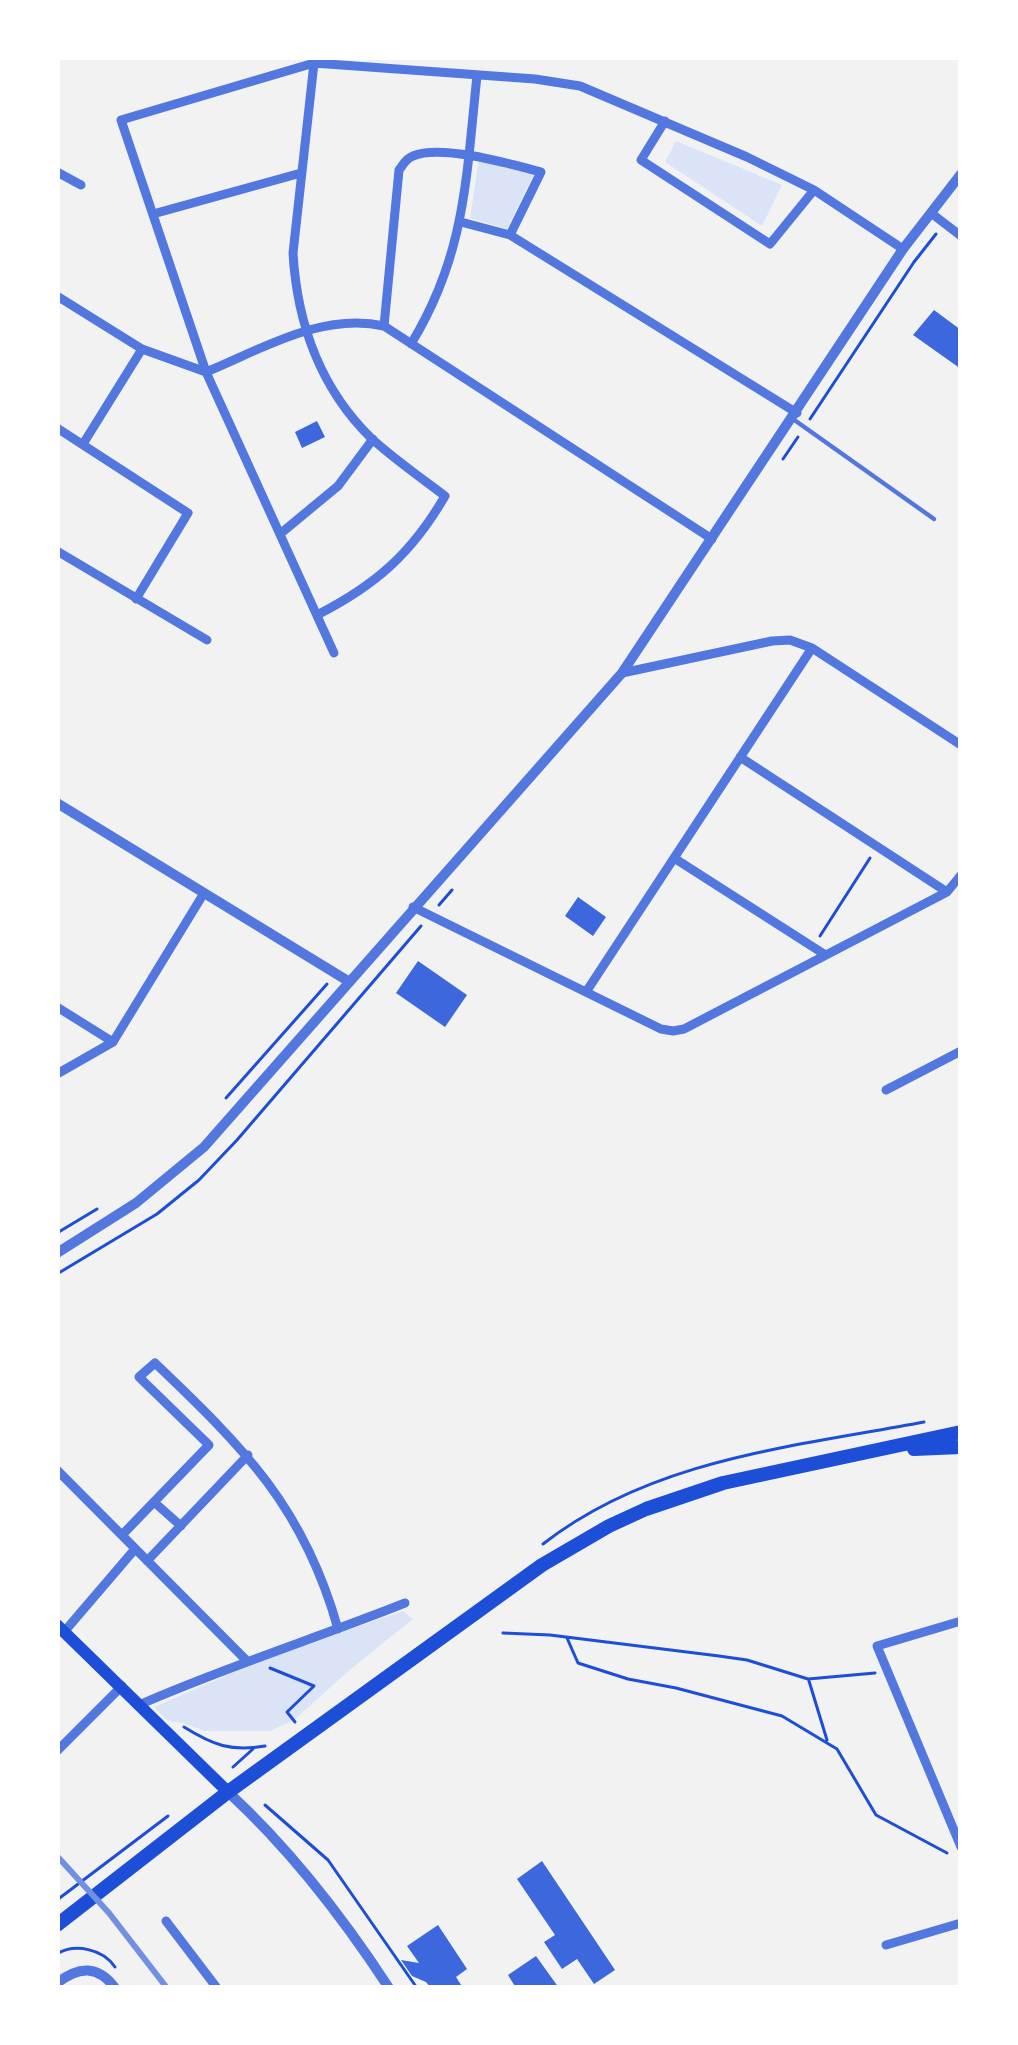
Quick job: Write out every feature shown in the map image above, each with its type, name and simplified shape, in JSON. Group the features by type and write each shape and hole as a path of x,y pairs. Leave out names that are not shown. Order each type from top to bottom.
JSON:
{"main road":[{"path":"57,1925 229,1784 542,1565 609,1526 722,1483 961,1432"},
{"path":"884,1449 961,1447"},
{"path":"60,1629 229,1784"}],"street":[{"path":"314,63 293,253 306,331 340,400 373,439 445,496 420,535 389,569 317,615"},
{"path":"334,653 206,372 121,120 314,63 580,86 814,190 903,249"},
{"path":"411,344 443,283 461,222 477,76"},
{"path":"665,121 641,160 770,244 814,190"},
{"path":"384,326 399,170 406,160 418,154 469,154 541,172 510,235"},
{"path":"153,214 302,173"},
{"path":"57,1253 136,1204 186,1164 622,673 903,249 961,174"},
{"path":"57,191 61,175 81,185"},
{"path":"932,213 961,236"},
{"path":"461,222 510,235 795,416"},
{"path":"57,296 142,349 206,372 306,331 348,322 384,326 712,539"},
{"path":"83,444 142,349"},
{"path":"57,428 188,513 136,599"},
{"path":"280,534 338,486 373,439"},
{"path":"57,551 207,640"},
{"path":"622,673 790,640 812,648 961,745"},
{"path":"586,992 812,648"},
{"path":"740,757 947,892"},
{"path":"57,803 348,982"},
{"path":"674,858 824,954"},
{"path":"413,908 661,1030 679,1030 947,892 961,875"},
{"path":"57,1074 113,1042 204,893"},
{"path":"57,1006 113,1042"},
{"path":"886,1090 961,1051"},
{"path":"122,1534 209,1445 139,1377 155,1363 248,1455 280,1496 308,1544 338,1629"},
{"path":"147,1561 248,1455"},
{"path":"57,1470 246,1660"},
{"path":"154,1502 181,1526"},
{"path":"60,1629 135,1549"},
{"path":"141,1704 405,1603"},
{"path":"961,1622 877,1646 961,1847"},
{"path":"57,1751 122,1686"},
{"path":"229,1784 312,1880 389,1988"},
{"path":"166,1921 217,1988"},
{"path":"886,1945 961,1923"},
{"path":"57,1983 75,1971 91,1970 107,1977 115,1988"}],"lane":[{"path":"795,416 934,519"}],"path":[{"path":"813,947 878,847"},
{"path":"222,1103 335,974"},
{"path":"57,1233 108,1202"},
{"path":"57,1274 111,1242"},
{"path":"503,1634 747,1660 808,1679 889,1671"},
{"path":"567,1638 578,1664 782,1716 837,1749 876,1815 961,1860"},
{"path":"808,1679 828,1744"},
{"path":"254,1748 229,1784 328,1860 417,1988"},
{"path":"57,1900 182,1806"}],"shaded area":[{"path":"676,141 782,185 762,226 665,162"},
{"path":"479,159 534,174 507,229 470,218"},
{"path":"403,1611 413,1619 294,1720 270,1731 204,1731 168,1721 154,1707 262,1660"}],"building":[{"path":"934,310 961,330 961,369 913,335"},
{"path":"317,421 325,437 302,448 295,432"},
{"path":"578,897 606,917 593,936 565,916"},
{"path":"418,961 467,995 445,1027 396,993"},
{"path":"542,1861 615,1970 594,1984 577,1959 562,1969 544,1942 555,1935 517,1879"},
{"path":"438,1925 467,1969 456,1977 463,1988 431,1988 412,1976 401,1960 419,1963 407,1946"},
{"path":"536,1956 559,1988 516,1988 508,1975"}],"railway":[{"path":"57,1856 167,1988"}]}
